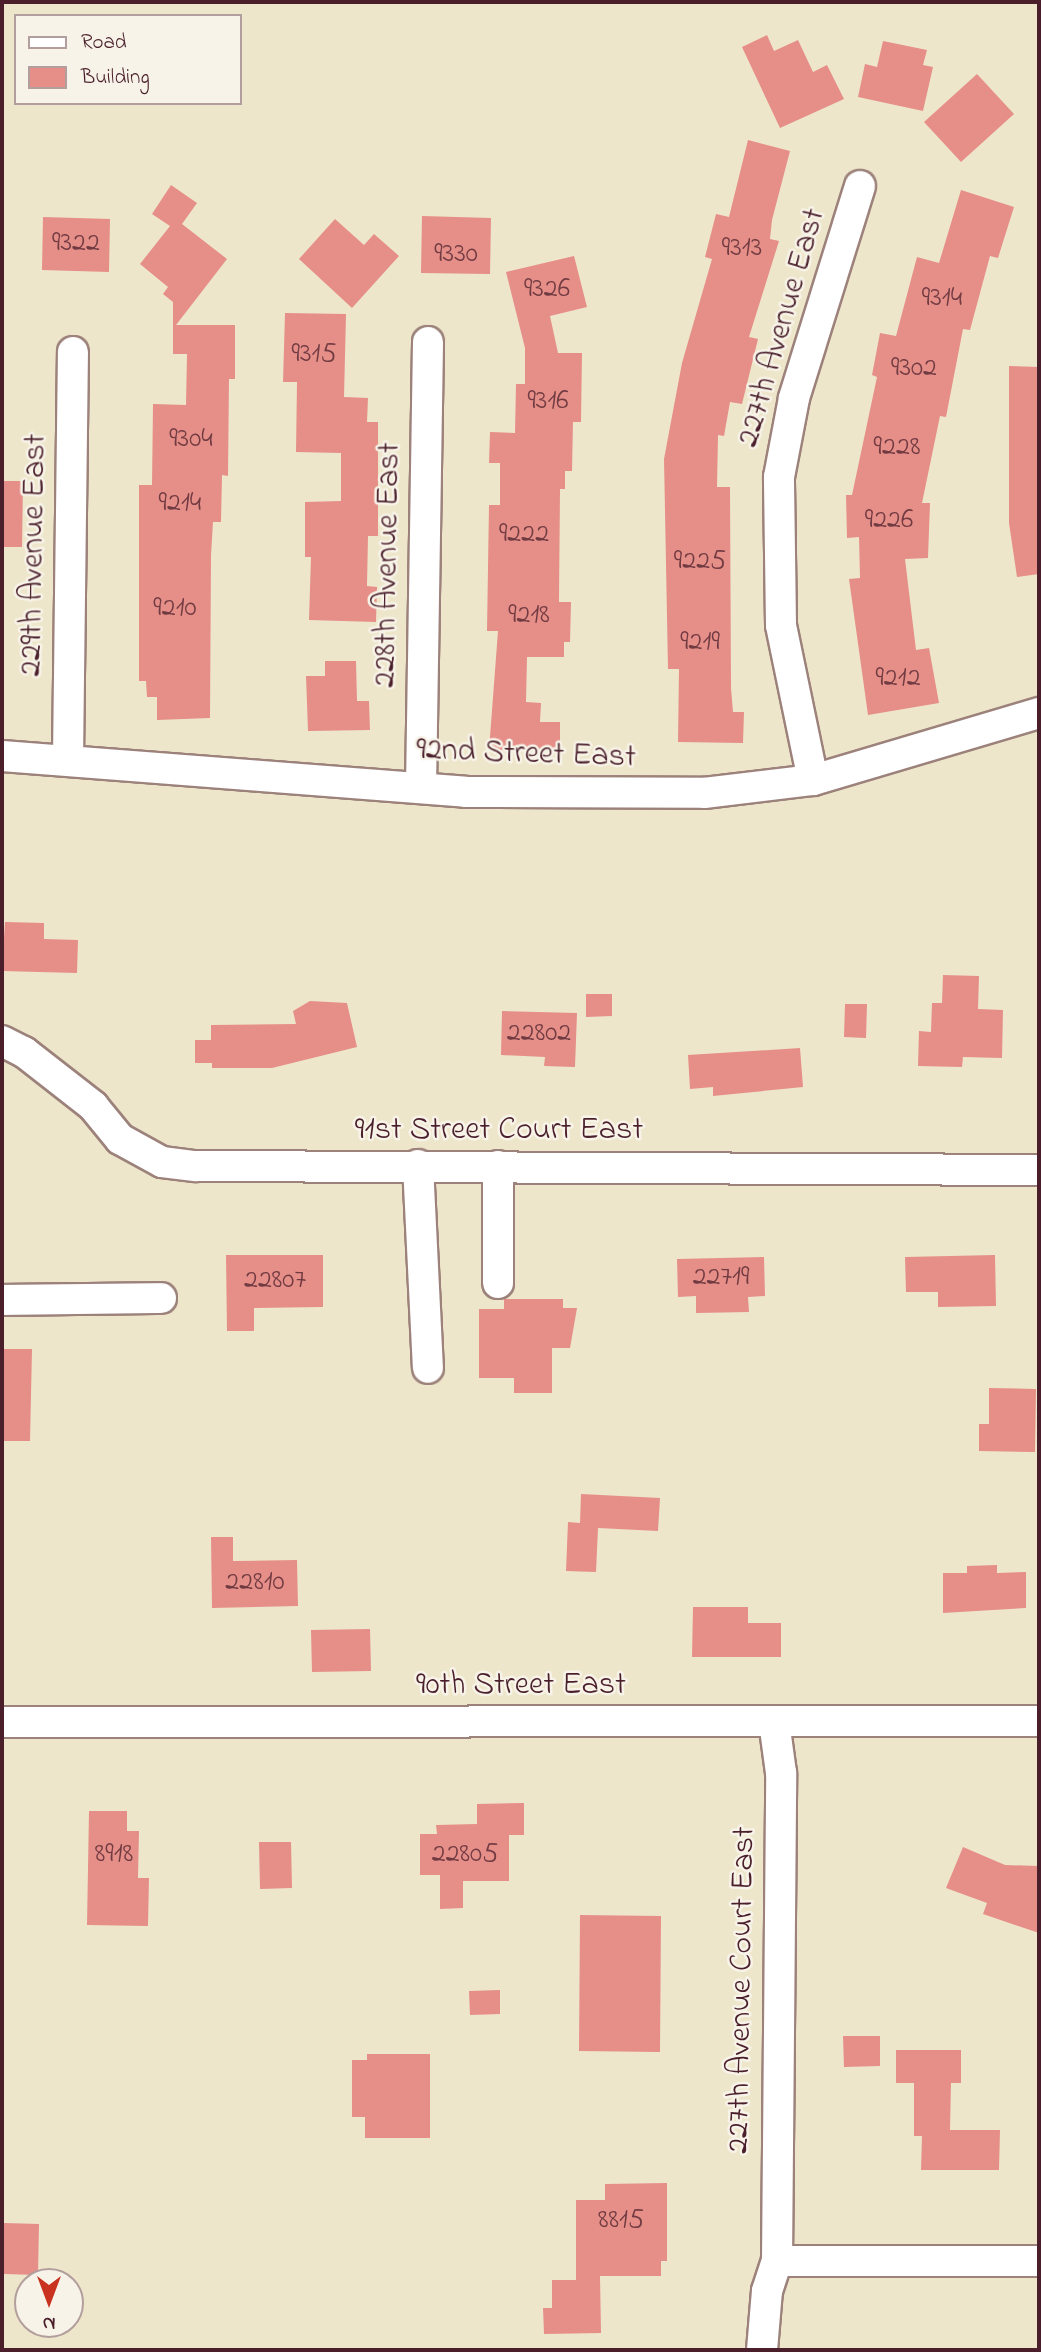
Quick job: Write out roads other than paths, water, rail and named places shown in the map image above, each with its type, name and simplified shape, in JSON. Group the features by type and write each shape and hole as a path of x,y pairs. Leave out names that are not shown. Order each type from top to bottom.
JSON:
{"street":[{"name":"227th Avenue East","path":"813,780 781,625 779,477 794,398 860,186"},
{"name":"228th Avenue East","path":"421,788 428,342"},
{"name":"229th Avenue East","path":"68,758 73,352"},
{"name":"92nd Street East","path":"2,756 68,758 421,788 704,793 813,780 1039,713"},
{"name":"91st Street Court East","path":"2,1041 24,1052 93,1106 120,1139 162,1161 197,1166 1039,1170"},
{"path":"418,1165 428,1368"},
{"path":"498,1166 498,1283"},
{"path":"2,1300 161,1298"},
{"name":"90th Street East","path":"2,1721 1039,1721"},
{"name":"227th Avenue Court East","path":"762,2350 767,2291 777,2261 781,1773 775,1721"},
{"path":"777,2261 1039,2260"}]}
